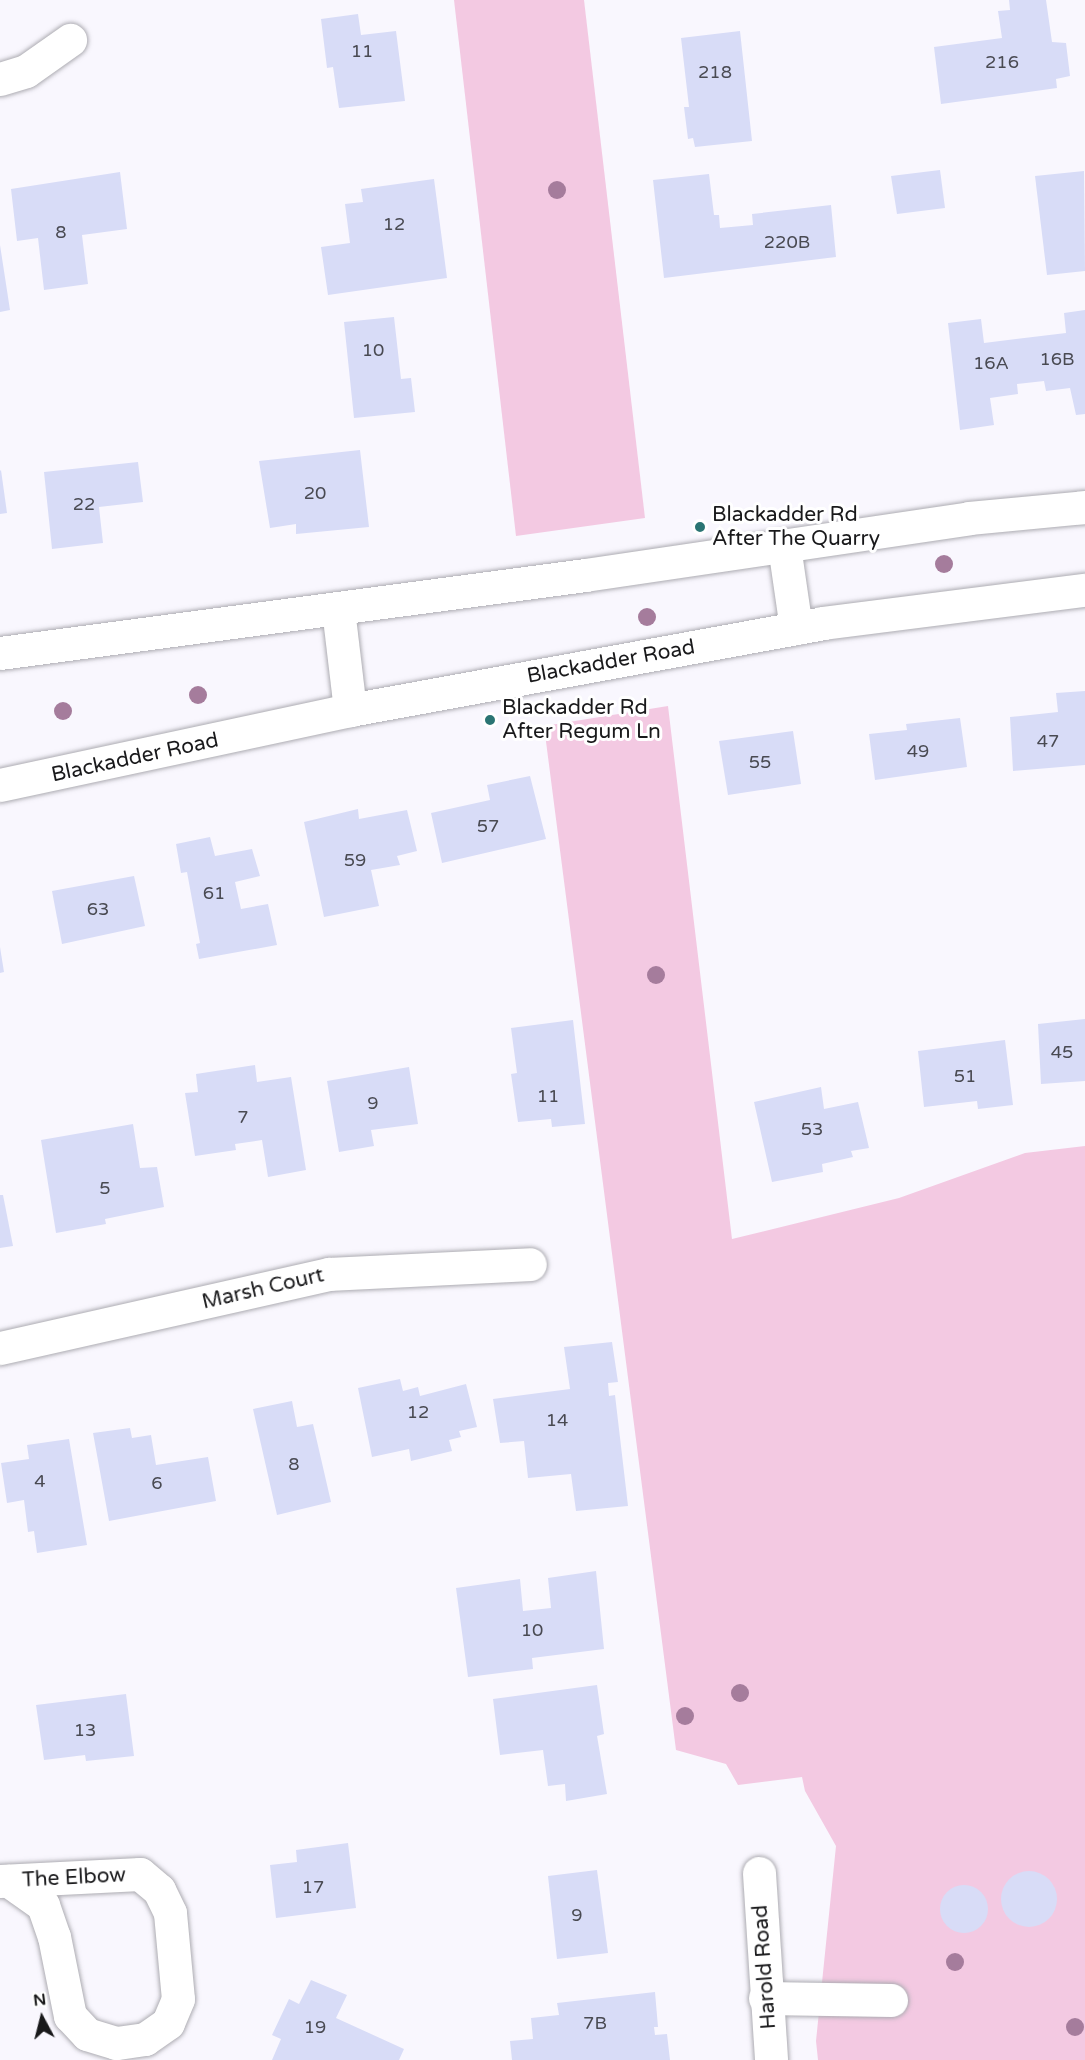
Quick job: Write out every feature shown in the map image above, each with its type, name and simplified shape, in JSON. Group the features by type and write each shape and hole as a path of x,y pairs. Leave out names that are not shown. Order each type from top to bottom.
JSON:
{"street":[{"path":"0,79 26,71 70,39"},
{"path":"0,653 338,609 969,518 1085,507"},
{"path":"784,546 796,628"},
{"name":"Blackadder Road","path":"0,785 30,782 350,710 796,628 1085,590"},
{"path":"338,609 350,710"},
{"name":"Marsh Court","path":"0,1348 329,1274 530,1264"},
{"name":"Harold Road","path":"759,1873 765,1998 771,2060"},
{"name":"The Elbow","path":"140,1874 159,1890 170,1913 178,1999 168,2023 145,2039 116,2043 87,2034 70,2016 54,1937 43,1905 4,1881 140,1874"},
{"path":"765,1998 891,2000"}],"shaded area":[{"path":"454,0 584,0 645,518 516,536"},
{"path":"668,706 732,1239 899,1198 1025,1153 1085,1146 1085,2060 818,2060 816,2041 836,1846 805,1791 802,1777 738,1785 726,1764 676,1750 544,726"}],"building":[{"path":"1009,0 1046,0 1052,42 1066,43 1070,76 1056,79 1057,88 941,104 934,47 1002,38 998,11 1010,10"},
{"path":"358,14 361,35 396,31 405,101 339,108 333,67 327,68 321,19"},
{"path":"740,31 752,141 695,147 693,138 688,139 684,107 689,107 681,38"},
{"path":"940,170 945,208 897,214 891,176"},
{"path":"1084,171 1085,271 1047,275 1035,176"},
{"path":"120,172 127,229 82,235 88,284 44,290 38,238 17,241 11,189"},
{"path":"709,174 714,215 719,215 720,228 753,225 752,214 831,205 836,257 664,278 653,180"},
{"path":"434,179 447,278 328,295 321,247 350,243 345,204 363,202 361,189"},
{"path":"0,245 10,310 0,312"},
{"path":"1085,310 1085,414 1076,415 1070,388 1046,391 1044,381 1017,384 1018,394 990,398 994,425 960,430 948,323 981,319 984,343 1066,333 1064,313"},
{"path":"394,317 401,379 411,378 415,412 354,418 344,322"},
{"path":"360,450 369,527 296,534 296,524 270,528 259,461"},
{"path":"138,462 143,502 99,507 103,543 52,549 44,472"},
{"path":"0,471 7,513 0,514"},
{"path":"1085,691 1085,765 1013,771 1010,717 1058,712 1056,693"},
{"path":"960,718 967,767 875,780 869,734 907,730 906,724"},
{"path":"793,731 801,784 728,795 719,741"},
{"path":"530,776 546,839 442,863 431,813 490,800 487,785"},
{"path":"358,809 359,819 407,810 417,851 397,856 400,865 371,870 379,906 324,917 304,822"},
{"path":"210,837 215,856 252,849 260,876 235,882 241,909 268,904 277,945 199,959 196,944 200,943 187,872 181,873 176,844"},
{"path":"134,876 145,926 62,944 52,891"},
{"path":"0,947 4,972 0,973"},
{"path":"1085,1019 1085,1081 1041,1084 1038,1024"},
{"path":"573,1020 585,1124 552,1127 551,1119 518,1122 511,1074 517,1073 511,1028"},
{"path":"1005,1040 1013,1105 978,1109 977,1101 924,1107 918,1051"},
{"path":"255,1065 257,1082 291,1077 306,1170 268,1177 262,1140 235,1144 236,1150 195,1156 185,1093 198,1092 196,1074"},
{"path":"409,1067 418,1124 371,1130 374,1146 339,1152 327,1081"},
{"path":"821,1087 824,1109 858,1102 869,1148 851,1151 853,1157 822,1164 823,1172 772,1182 754,1102"},
{"path":"133,1124 140,1168 157,1167 164,1207 105,1219 106,1224 56,1233 41,1140"},
{"path":"0,1195 3,1195 13,1246 0,1248"},
{"path":"612,1342 618,1382 608,1383 609,1396 615,1395 628,1506 576,1511 571,1474 528,1478 524,1441 500,1443 493,1399 570,1389 564,1347"},
{"path":"400,1379 403,1391 418,1387 420,1396 466,1384 477,1427 459,1431 461,1437 449,1440 452,1451 411,1461 409,1449 372,1457 358,1388"},
{"path":"292,1401 297,1427 313,1424 331,1502 277,1515 253,1409"},
{"path":"130,1428 132,1438 151,1435 156,1465 208,1457 216,1501 109,1521 93,1433"},
{"path":"69,1439 87,1545 37,1553 34,1531 28,1532 24,1500 7,1503 1,1463 29,1459 27,1445"},
{"path":"596,1571 604,1649 532,1658 533,1669 468,1677 456,1588 520,1579 523,1611 551,1608 548,1578"},
{"path":"597,1685 604,1734 597,1736 607,1794 566,1801 565,1784 548,1786 543,1750 500,1755 493,1699"},
{"path":"126,1694 134,1756 86,1761 85,1755 44,1760 36,1705"},
{"path":"348,1843 356,1908 276,1918 270,1865 297,1862 296,1850"},
{"path":"597,1870 608,1953 557,1959 548,1876"},
{"path":"1023,1871 1035,1871 1045,1875 1053,1883 1057,1899 1053,1915 1045,1923 1035,1927 1023,1927 1013,1923 1005,1915 1001,1905 1001,1893 1005,1883 1013,1875"},
{"path":"964,1885 981,1892 988,1909 981,1926 964,1933 947,1926 940,1909 947,1892"},
{"path":"311,1980 347,1995 336,2018 404,2049 399,2060 272,2060 281,2039 272,2035 289,1999 299,2004"},
{"path":"655,1992 658,2027 654,2027 655,2035 667,2034 670,2060 512,2060 510,2041 533,2039 531,2018 559,2015 557,2003"}],"place":[{"name":"Blackadder Rd After The Quarry","path":"700,527"},
{"name":"Blackadder Rd After Regum Ln","path":"490,720"}]}
